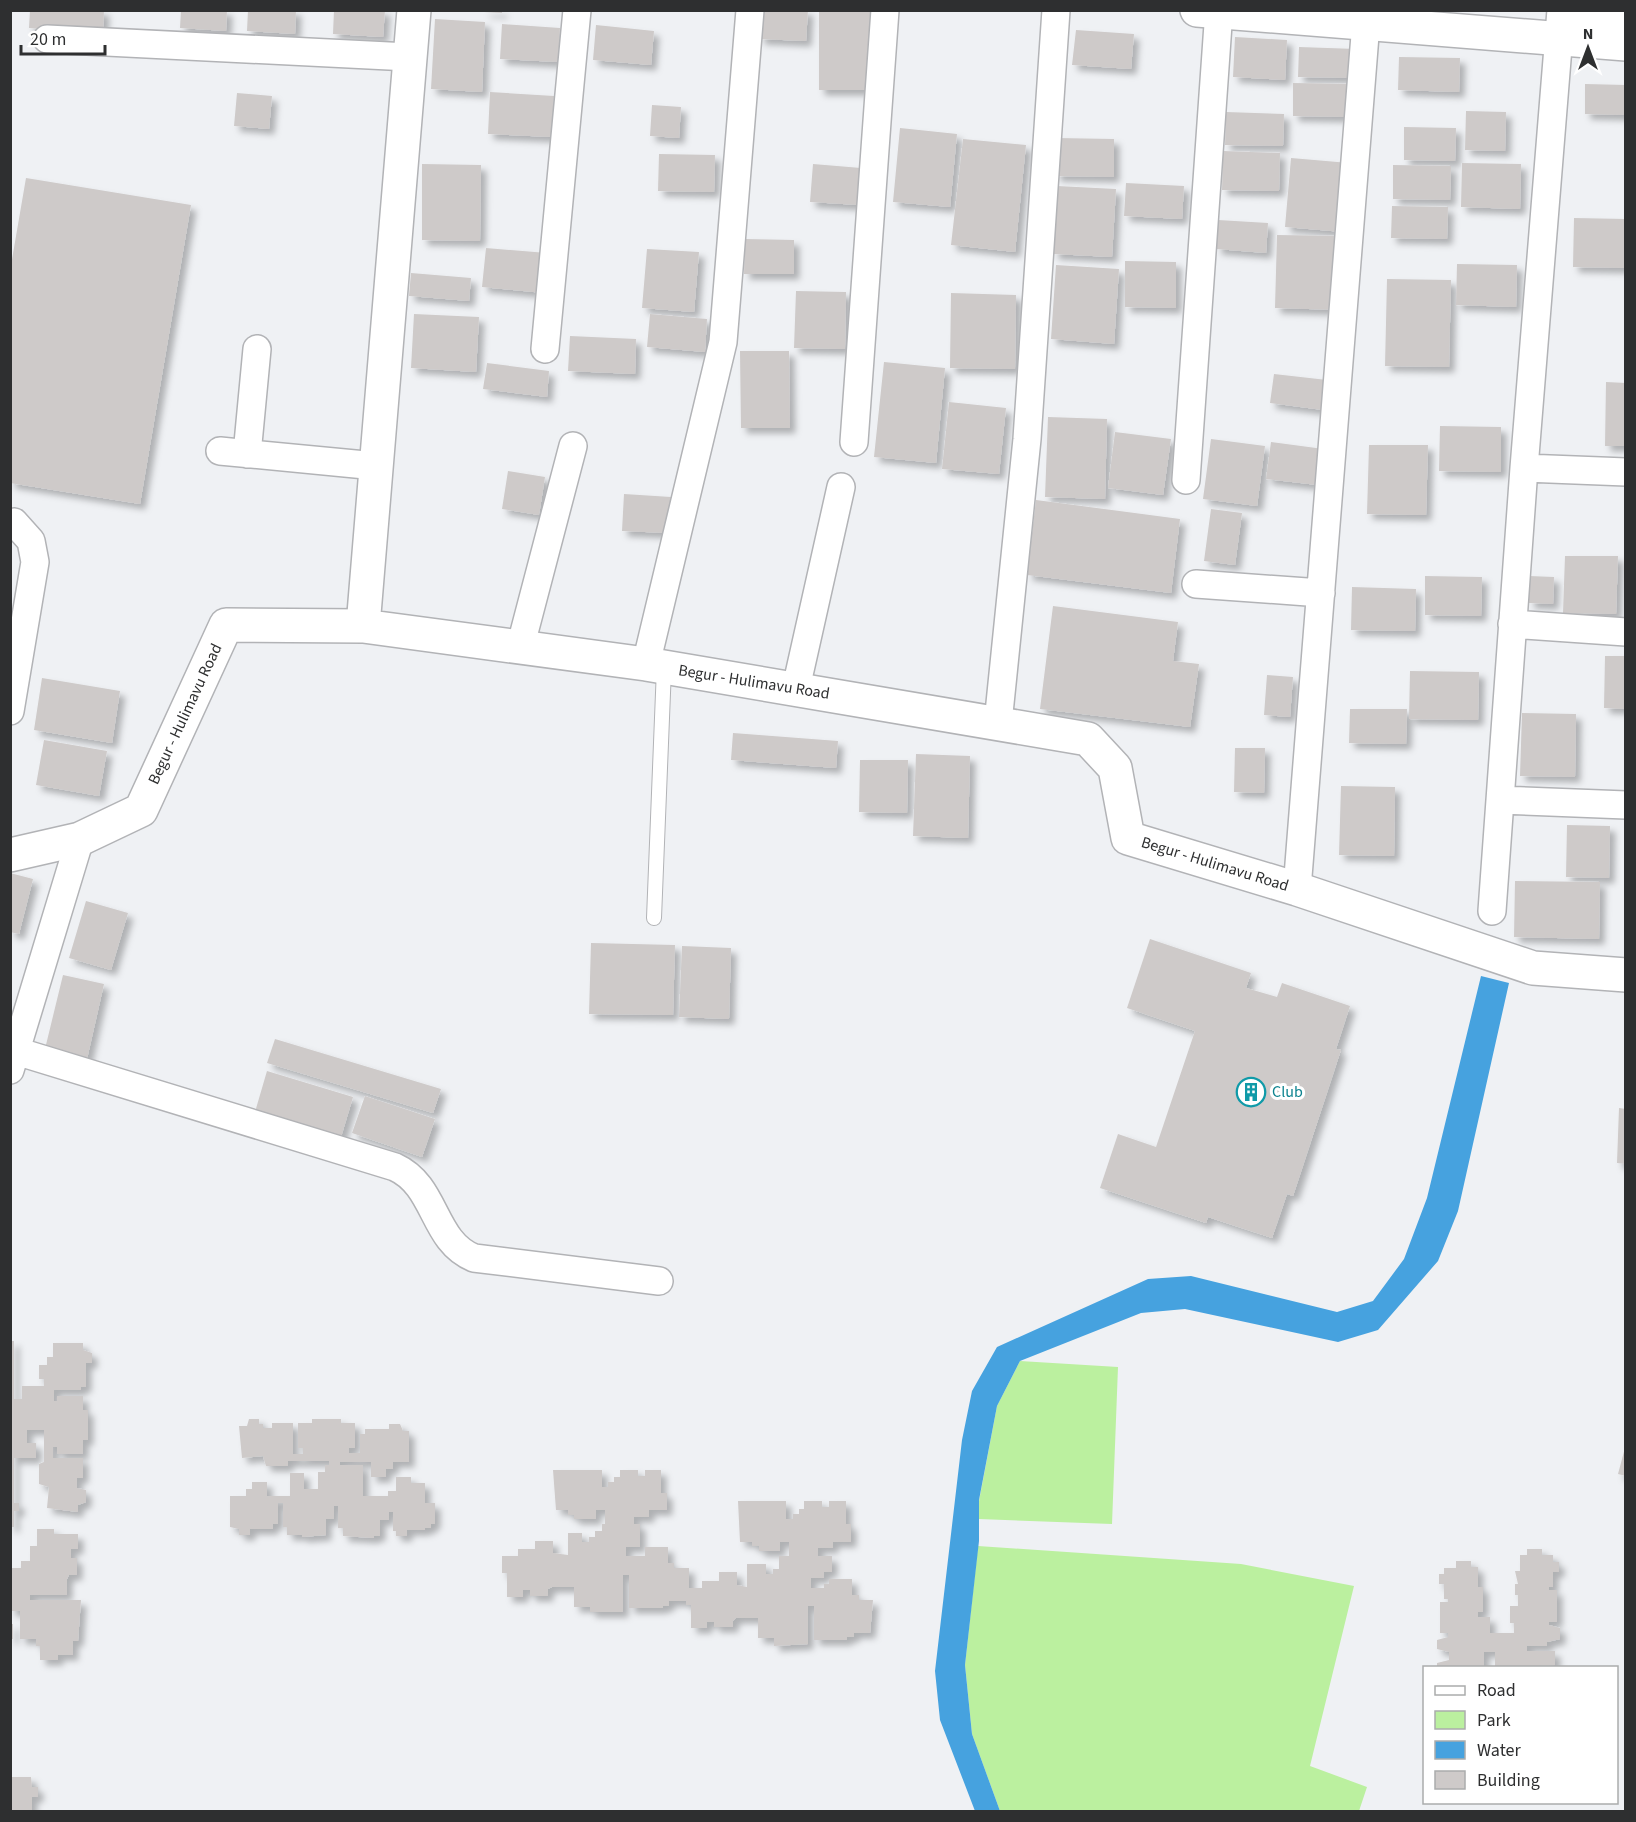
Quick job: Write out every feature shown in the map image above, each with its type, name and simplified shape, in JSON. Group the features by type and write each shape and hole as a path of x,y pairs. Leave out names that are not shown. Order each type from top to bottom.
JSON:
{"street":[{"path":"363,626 414,10"},
{"path":"545,349 577,10"},
{"path":"655,666 723,342 750,10"},
{"path":"854,442 885,10"},
{"path":"998,723 1027,439 1056,10"},
{"path":"1573,10 1626,14"},
{"path":"1186,480 1212,11 1560,25 1626,44"},
{"path":"1297,889 1367,17"},
{"path":"1492,911 1512,624 1560,25"},
{"path":"47,39 409,57"},
{"path":"247,454 257,349"},
{"path":"520,648 573,446"},
{"path":"220,451 376,466"},
{"path":"1524,468 1626,472"},
{"path":"796,688 841,487"},
{"path":"10,711 36,562 31,541 14,522"},
{"path":"1196,584 1321,593"},
{"path":"1512,624 1626,632"},
{"name":"Begur - Hulimavu Road","path":"10,855 80,839 141,810 226,625 363,626 655,666 1088,739 1115,768 1128,838 1297,889 1533,968 1626,975"},
{"path":"1500,800 1626,804"},
{"path":"80,839 13,1061 395,1167 408,1173 418,1183 454,1246 474,1258 659,1281"}],"lane":[{"path":"654,918 655,666"}],"green space":[{"path":"1020,1361 1118,1367 1112,1524 979,1519 979,1501 997,1406"},
{"path":"978,1546 1241,1564 1354,1586 1310,1766 1367,1787 1359,1811 1000,1811 972,1734 965,1665"}],"water":[{"path":"1481,976 1509,983 1458,1211 1438,1261 1378,1330 1338,1342 1185,1309 1141,1313 1020,1361 997,1406 979,1500 979,1541 965,1665 972,1734 1000,1811 975,1811 940,1720 935,1671 962,1440 972,1391 997,1347 1148,1279 1191,1276 1337,1312 1373,1301 1404,1259 1427,1198"}],"building":[{"path":"30,10 104,10 103,33 29,28"},
{"path":"181,10 227,10 226,31 180,28"},
{"path":"248,10 296,10 295,34 247,31"},
{"path":"334,10 385,10 383,37 333,34"},
{"path":"484,10 502,10 502,13 484,12"},
{"path":"760,10 808,10 806,41 759,39"},
{"path":"819,10 870,10 870,90 819,90"},
{"path":"435,19 485,22 482,92 431,89"},
{"path":"502,24 560,28 558,62 500,59"},
{"path":"596,25 654,31 651,65 593,60"},
{"path":"1076,30 1134,34 1131,69 1072,65"},
{"path":"1235,37 1287,40 1285,80 1233,77"},
{"path":"1299,47 1356,49 1355,78 1298,77"},
{"path":"1399,57 1460,58 1459,92 1398,90"},
{"path":"1293,83 1351,84 1351,117 1293,116"},
{"path":"1585,84 1626,85 1626,115 1585,114"},
{"path":"490,92 554,96 552,137 488,134"},
{"path":"237,93 272,96 269,129 234,126"},
{"path":"652,105 681,107 679,138 650,136"},
{"path":"1466,111 1506,112 1505,151 1465,150"},
{"path":"1226,112 1284,114 1283,146 1225,145"},
{"path":"1404,127 1456,128 1455,161 1404,160"},
{"path":"900,128 957,134 950,207 893,202"},
{"path":"1056,138 1114,139 1114,177 1055,176"},
{"path":"963,139 1026,145 1015,252 951,245"},
{"path":"1223,151 1280,153 1279,191 1222,190"},
{"path":"659,154 715,155 714,192 658,191"},
{"path":"1291,158 1349,163 1343,232 1285,227"},
{"path":"1462,163 1521,164 1520,209 1461,207"},
{"path":"422,164 481,165 480,241 422,240"},
{"path":"813,164 861,168 859,205 810,202"},
{"path":"1393,165 1451,166 1450,200 1393,199"},
{"path":"26,178 191,205 140,504 10,483 10,271"},
{"path":"1126,183 1184,186 1182,219 1124,216"},
{"path":"1057,186 1116,189 1112,257 1053,254"},
{"path":"1392,206 1448,207 1447,239 1391,238"},
{"path":"1574,218 1626,219 1626,268 1573,267"},
{"path":"1218,220 1268,223 1266,253 1216,249"},
{"path":"1277,235 1342,236 1341,310 1275,308"},
{"path":"745,239 794,240 794,274 744,274"},
{"path":"486,248 547,253 544,293 482,287"},
{"path":"647,249 699,252 694,312 642,308"},
{"path":"1125,261 1176,262 1176,308 1125,307"},
{"path":"1457,264 1517,265 1516,307 1456,305"},
{"path":"1056,265 1119,269 1114,344 1051,339"},
{"path":"411,273 471,278 469,301 409,296"},
{"path":"1387,279 1451,280 1449,367 1385,366"},
{"path":"796,291 846,292 845,349 794,348"},
{"path":"951,293 1016,295 1015,369 950,368"},
{"path":"414,314 479,317 476,372 411,368"},
{"path":"650,314 707,319 705,352 647,347"},
{"path":"570,336 636,339 635,374 568,371"},
{"path":"740,351 789,351 790,428 741,428"},
{"path":"884,362 945,368 936,463 874,457"},
{"path":"487,363 549,371 547,397 483,389"},
{"path":"1274,374 1327,380 1323,410 1270,403"},
{"path":"1606,382 1626,383 1626,446 1605,446"},
{"path":"949,402 1006,408 999,474 942,469"},
{"path":"1048,417 1107,419 1105,499 1045,497"},
{"path":"1440,426 1501,427 1501,472 1439,471"},
{"path":"1115,432 1171,439 1163,495 1108,488"},
{"path":"1211,439 1265,446 1257,506 1203,499"},
{"path":"1271,442 1331,450 1326,486 1266,479"},
{"path":"1369,445 1428,445 1426,515 1367,514"},
{"path":"508,471 545,477 539,515 502,509"},
{"path":"624,494 671,497 668,533 622,531"},
{"path":"1036,500 1180,519 1171,593 1027,575"},
{"path":"1211,509 1242,513 1235,565 1204,561"},
{"path":"1565,556 1618,556 1616,614 1563,613"},
{"path":"1425,576 1482,577 1481,616 1425,615"},
{"path":"1529,576 1554,577 1553,604 1529,603"},
{"path":"1352,587 1416,589 1415,631 1351,630"},
{"path":"1053,606 1178,622 1173,661 1199,664 1190,727 1040,709"},
{"path":"1605,656 1626,656 1626,709 1604,708"},
{"path":"1410,671 1479,672 1478,720 1409,719"},
{"path":"1267,675 1293,677 1290,717 1264,715"},
{"path":"42,678 120,691 112,743 34,730"},
{"path":"1350,709 1407,709 1406,744 1349,743"},
{"path":"1522,713 1576,714 1575,777 1520,776"},
{"path":"733,733 838,741 836,768 731,760"},
{"path":"44,740 107,751 99,796 36,785"},
{"path":"1235,748 1265,748 1264,793 1234,792"},
{"path":"916,754 970,756 968,838 913,836"},
{"path":"860,760 908,760 907,813 859,812"},
{"path":"1341,786 1395,787 1394,856 1339,855"},
{"path":"1567,825 1610,826 1609,878 1566,877"},
{"path":"10,873 33,879 19,934 10,932"},
{"path":"1515,881 1600,882 1599,939 1514,937"},
{"path":"86,901 128,913 111,970 69,958"},
{"name":"Club","path":"1150,939 1251,973 1246,988 1277,997 1282,983 1350,1006 1336,1049 1341,1050 1293,1196 1287,1194 1272,1238 1208,1217 1206,1223 1100,1188 1118,1134 1156,1147 1195,1031 1127,1008"},
{"path":"591,943 675,945 673,1015 589,1014"},
{"path":"682,946 731,948 729,1019 679,1017"},
{"path":"63,975 104,984 87,1059 45,1049"},
{"path":"275,1039 441,1089 433,1113 267,1063"},
{"path":"267,1071 353,1097 341,1137 255,1112"},
{"path":"365,1096 435,1119 422,1157 352,1133"},
{"path":"1619,1108 1626,1109 1626,1164 1617,1163"},
{"path":"10,1341 14,1341 14,1399 22,1399 22,1386 44,1386 44,1379 39,1379 39,1365 47,1365 47,1357 53,1357 53,1343 83,1343 83,1350 92,1353 92,1363 86,1363 86,1387 81,1387 81,1390 54,1390 54,1401 57,1401 57,1396 83,1396 83,1410 88,1410 88,1440 83,1440 83,1454 57,1454 57,1447 53,1447 53,1458 83,1458 83,1478 77,1478 77,1488 86,1490 86,1502 78,1505 78,1512 47,1508 49,1487 39,1484 39,1464 44,1462 44,1430 27,1430 27,1443 36,1443 36,1458 14,1458 14,1503 19,1503 19,1511 14,1511 14,1527 10,1527"},
{"path":"249,1419 259,1419 259,1424 263,1424 263,1428 272,1428 272,1423 293,1423 293,1454 303,1454 303,1448 298,1448 298,1423 312,1423 312,1419 341,1419 341,1423 355,1423 355,1448 349,1448 349,1453 360,1453 360,1434 365,1434 365,1429 389,1429 389,1424 400,1424 403,1431 409,1431 409,1462 393,1462 393,1469 386,1469 386,1477 371,1477 371,1462 340,1462 340,1465 363,1465 363,1496 388,1496 388,1491 396,1491 396,1477 411,1477 411,1483 425,1483 425,1503 435,1503 435,1524 431,1524 431,1528 425,1528 425,1530 407,1530 407,1536 396,1536 396,1531 393,1531 393,1512 389,1512 389,1520 380,1520 380,1536 374,1536 374,1538 343,1536 343,1528 338,1528 338,1506 334,1506 334,1519 326,1519 326,1535 302,1537 302,1535 287,1535 287,1527 283,1527 283,1503 278,1503 278,1524 273,1524 273,1529 250,1529 250,1535 239,1535 239,1529 230,1527 230,1496 246,1496 246,1489 252,1489 252,1482 267,1482 267,1496 290,1496 290,1473 304,1473 304,1489 318,1489 318,1472 325,1472 325,1465 329,1465 329,1461 288,1461 288,1466 266,1466 263,1456 242,1458 239,1426 247,1426"},
{"path":"1626,1444 1626,1476 1618,1474"},
{"path":"553,1470 602,1470 602,1487 608,1487 608,1482 614,1482 614,1477 620,1477 620,1470 638,1470 638,1476 645,1476 645,1470 661,1470 661,1493 667,1493 667,1510 649,1510 649,1517 634,1517 634,1524 640,1524 640,1547 626,1547 626,1556 645,1556 645,1547 668,1547 668,1563 674,1563 674,1568 689,1568 689,1588 702,1588 702,1581 719,1581 719,1572 737,1572 737,1585 747,1587 747,1564 766,1564 766,1574 773,1574 773,1569 779,1569 779,1556 789,1556 789,1542 780,1542 780,1551 759,1551 759,1546 752,1546 752,1542 740,1542 738,1501 786,1501 786,1519 793,1519 793,1514 799,1514 799,1509 804,1509 804,1501 822,1501 822,1507 829,1507 829,1501 846,1501 846,1524 851,1524 851,1542 833,1542 833,1548 818,1548 818,1556 832,1556 832,1572 824,1572 824,1578 811,1578 811,1588 824,1588 824,1584 829,1584 829,1579 852,1579 852,1595 859,1595 859,1600 873,1600 870,1633 854,1633 854,1637 847,1637 847,1640 814,1640 814,1606 808,1606 808,1644 774,1646 774,1638 758,1638 758,1618 736,1618 733,1621 733,1627 714,1627 714,1622 707,1622 707,1628 691,1628 691,1605 686,1605 686,1601 669,1601 669,1606 663,1606 663,1608 629,1608 629,1575 623,1575 623,1612 590,1612 590,1607 574,1607 574,1587 552,1587 548,1589 548,1596 530,1596 530,1590 523,1590 523,1597 507,1597 507,1573 502,1573 502,1556 518,1556 518,1549 535,1549 535,1541 553,1541 553,1553 568,1555 568,1533 582,1533 582,1542 589,1542 589,1537 595,1537 595,1531 602,1531 602,1524 605,1524 605,1510 596,1510 596,1519 574,1519 574,1515 568,1515 568,1510 556,1510"},
{"path":"37,1529 54,1529 54,1534 78,1534 78,1549 71,1549 71,1558 77,1558 77,1575 69,1575 67,1579 67,1595 30,1595 30,1600 81,1600 78,1641 73,1641 73,1655 58,1655 58,1660 40,1660 40,1646 36,1646 36,1639 20,1639 20,1611 10,1611 10,1568 21,1568 21,1561 30,1561 30,1546 37,1546"},
{"path":"1527,1549 1542,1549 1542,1555 1553,1555 1553,1562 1559,1562 1559,1572 1553,1572 1553,1587 1549,1587 1549,1590 1557,1590 1557,1622 1549,1622 1549,1625 1560,1628 1560,1639 1547,1642 1547,1646 1527,1646 1527,1651 1555,1651 1555,1665 1495,1666 1495,1652 1484,1652 1484,1666 1437,1666 1437,1663 1449,1660 1449,1652 1437,1649 1437,1640 1448,1637 1448,1633 1440,1633 1440,1602 1448,1602 1448,1599 1444,1599 1444,1584 1439,1584 1439,1574 1444,1574 1444,1568 1456,1568 1456,1561 1471,1561 1471,1567 1478,1567 1478,1587 1483,1587 1483,1612 1478,1612 1478,1617 1490,1617 1490,1633 1514,1633 1514,1623 1510,1623 1510,1606 1518,1606 1518,1595 1515,1595 1515,1584 1518,1584 1515,1571 1520,1571 1520,1555 1527,1555"},
{"path":"10,1624 13,1624 13,1639 10,1639"},
{"path":"10,1777 31,1777 32,1787 38,1787 38,1797 32,1797 32,1812 10,1812"}],"place":[{"name":"Club","path":"1251,1092"}]}
